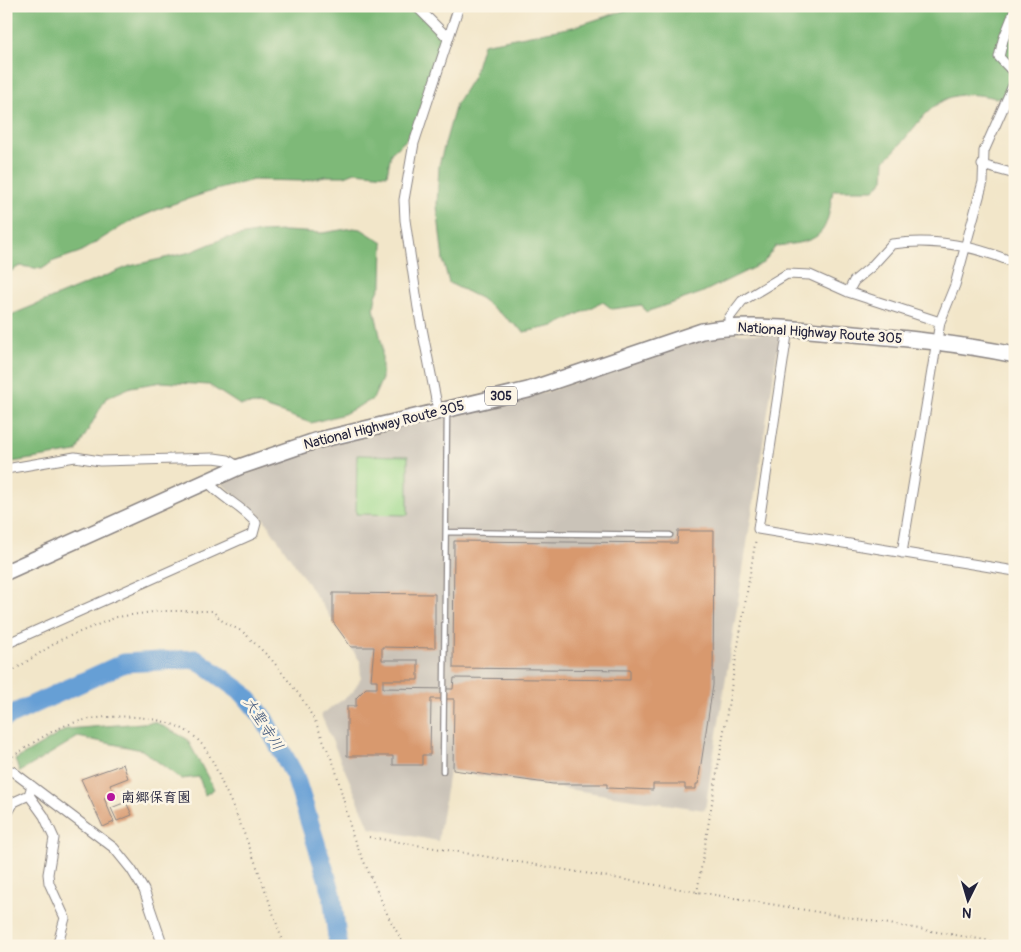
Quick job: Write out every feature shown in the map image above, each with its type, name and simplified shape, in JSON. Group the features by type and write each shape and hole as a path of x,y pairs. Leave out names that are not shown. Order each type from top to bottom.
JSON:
{"highway":[{"name":"National Highway Route 305","path":"6,572 239,467 315,441 528,390 674,340 729,326 788,328 938,342 1015,354"}],"street":[{"path":"416,6 448,38"},
{"path":"443,409 418,308 405,220 404,200 414,143 459,6"},
{"path":"1015,10 1003,40 999,57 1015,74"},
{"path":"902,553 940,322 955,286 964,246 983,182 982,165 984,151 1015,80"},
{"path":"982,165 1015,174"},
{"path":"848,292 854,281 871,267 892,244 935,242 964,246 1015,263"},
{"path":"729,326 729,318 742,300 787,274 810,274 848,292 940,322"},
{"path":"788,328 758,529 1015,571"},
{"path":"6,469 76,457 100,461 214,458 228,460 239,467"},
{"path":"6,644 253,534 256,523 248,513 213,488 207,481"},
{"path":"9,772 32,786 107,843 131,869 144,890 163,946"},
{"path":"6,816 14,802 29,795 32,786"},
{"path":"29,795 44,816 54,838 48,874 49,883 65,918 57,946"}],"lane":[{"path":"443,409 447,532 443,771"},
{"path":"447,532 670,535"}],"path":[{"path":"697,893 758,529"},
{"path":"6,676 60,640 83,629 117,617 160,611 212,611 221,620 243,632 272,660 301,697 315,721 335,767 352,837 389,918 405,946"},
{"path":"9,772 12,757 59,729 82,720 121,716 155,719 186,731 197,738 205,748 234,806 284,946"},
{"path":"369,837 1015,945"}],"shaded area":[{"path":"734,333 780,335 705,810 449,771 438,841 370,828 321,715 352,693 361,678 360,661 264,519 222,484 318,446 455,415 553,390 688,342"}],"green space":[{"path":"6,6 414,6 445,40 432,71 417,120 406,140 391,153 387,175 355,172 345,176 325,176 304,181 253,180 164,207 129,222 80,252 54,261 42,269 20,266 6,274"},
{"path":"639,6 1015,6 1015,104 997,98 977,95 947,98 925,115 885,160 884,179 874,190 833,190 825,227 820,233 804,242 776,246 763,263 701,293 646,312 642,305 612,309 603,302 554,326 524,332 480,298 449,283 443,260 437,206 439,165 456,104 473,77 483,44 573,27"},
{"path":"353,228 361,229 383,243 382,283 376,296 374,308 382,345 382,379 373,399 344,414 311,423 256,404 240,405 209,385 162,382 131,387 106,398 76,452 6,463 6,317 130,266 191,252 222,239 261,232 322,233"},
{"path":"357,455 408,456 408,515 356,514"},
{"path":"155,722 187,739 214,789 205,795 199,777 181,779 142,750 78,737 20,772 15,760 67,729"}],"building":[{"path":"678,531 714,531 713,685 696,789 685,789 685,784 653,784 653,790 607,788 607,784 553,784 453,770 454,699 431,699 430,755 422,755 422,765 393,765 393,756 347,756 347,706 356,706 356,698 366,688 377,688 377,680 371,680 374,647 351,647 333,622 333,593 435,594 435,648 382,647 382,660 418,660 418,680 383,680 383,688 453,689 454,678 630,680 630,670 453,668 454,541 677,543"},
{"path":"123,764 128,778 110,785 114,793 104,798 114,822 103,827 81,779"},
{"path":"126,802 132,815 117,821 111,808"}],"waterway":[{"name":"大聖寺川","path":"6,717 124,663 196,659 243,693 263,717 295,776 332,894 338,946"}],"place":[{"name":"南郷保育園","path":"111,797"}]}
